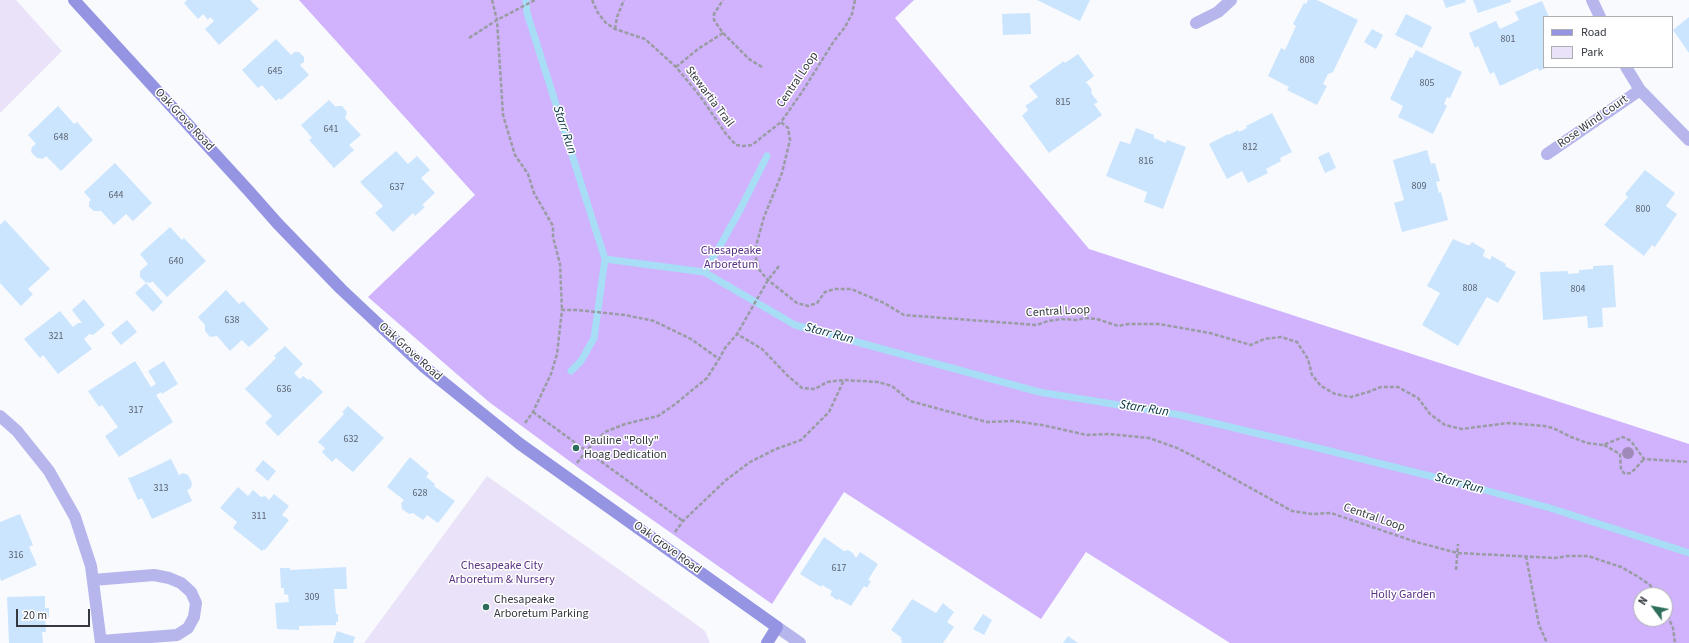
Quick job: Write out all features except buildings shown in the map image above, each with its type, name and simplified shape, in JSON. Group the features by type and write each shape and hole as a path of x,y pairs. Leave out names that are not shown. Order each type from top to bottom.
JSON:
{"street":[{"name":"Oak Grove Road","path":"74,0 278,224 341,289 423,366 513,438 800,643"},
{"path":"1196,23 1218,12 1231,0"},
{"path":"1592,0 1600,16"},
{"path":"1627,68 1640,90 1689,140"},
{"name":"Rose Wind Court","path":"1547,154 1640,90"},
{"path":"0,416 17,431 53,478 75,516 92,566 93,580 101,642 176,635 188,628 194,617 196,603 191,592 181,583 169,578 154,575 93,580"},
{"path":"767,643 777,627"}],"path":[{"path":"492,0 497,20 503,115 515,155 528,174 534,193 553,226 553,237 560,264 562,310 557,354 546,386 533,412 513,438"},
{"path":"468,38 497,20 535,0"},
{"name":"Stewartia Trail","path":"592,0 598,14 615,29 645,40 676,67 700,96 726,134 736,145 752,145 781,122"},
{"path":"615,29 617,17 624,0"},
{"path":"723,0 714,14 714,20 723,33 749,59 762,66"},
{"name":"Central Loop","path":"855,0 852,14 845,27 834,41 781,122 788,128 790,140 782,173 764,217 756,246 756,259 760,271 768,280 797,303 808,306 818,303 825,292 835,289 851,289 884,303 904,315 1037,325 1048,321 1062,319 1078,320 1084,318 1097,319 1118,326 1128,324 1159,324 1210,333 1251,345 1264,339 1281,337 1297,342 1308,359 1312,375 1322,386 1335,394 1352,397 1381,387 1398,387 1418,398 1430,414 1445,425 1462,429 1509,423 1544,426 1554,428 1587,443 1603,445"},
{"path":"676,67 698,49 723,33"},
{"path":"567,477 587,450 605,432 625,424 658,416 707,378 744,323 768,280 779,266"},
{"path":"562,310 625,315 654,321 691,339 719,359"},
{"name":"Central Loop","path":"737,334 762,349 802,388 815,389 827,382 844,380 878,382 892,386 910,401 987,422 1012,421 1042,425 1087,435 1109,434 1150,438 1177,448 1193,456 1292,510 1312,514 1331,513 1416,542 1458,553 1554,558 1588,556 1621,567 1638,576 1651,587"},
{"path":"665,546 683,521 726,480 750,462 776,449 801,440 828,412 844,380"},
{"path":"533,412 683,521"},
{"path":"1603,445 1623,437 1628,438 1635,445 1644,459 1689,462"},
{"path":"1603,445 1620,454 1622,470 1625,474 1634,470 1644,459"},
{"path":"1456,570 1458,544"},
{"path":"1526,556 1539,625 1547,643"},
{"path":"1673,627 1675,643"}],"green space":[{"path":"0,0 16,0 62,51 0,113"},
{"name":"Chesapeake Arboretum","path":"299,0 914,0 895,18 1089,249 1689,444 1689,643 1230,643 1086,552 1041,619 844,492 772,604 583,471 489,402 368,297 475,195"},
{"name":"Chesapeake City Arboretum & Nursery","path":"487,476 693,622 705,631 710,643 364,643"}],"waterway":[{"name":"Starr Run","path":"526,0 527,13 605,259 704,272 795,325 1039,392 1180,415 1314,447 1470,486 1550,508 1689,553"},
{"path":"704,272 741,208 767,156"},
{"name":"Starr Run","path":"571,371 581,361 594,338 605,259"}],"place":[{"name":"Pauline \"Polly\" Hoag Dedication","path":"576,448"},
{"name":"Chesapeake Arboretum Parking","path":"486,607"}],"park label":[{"name":"Holly Garden","path":"1403,595"}]}
